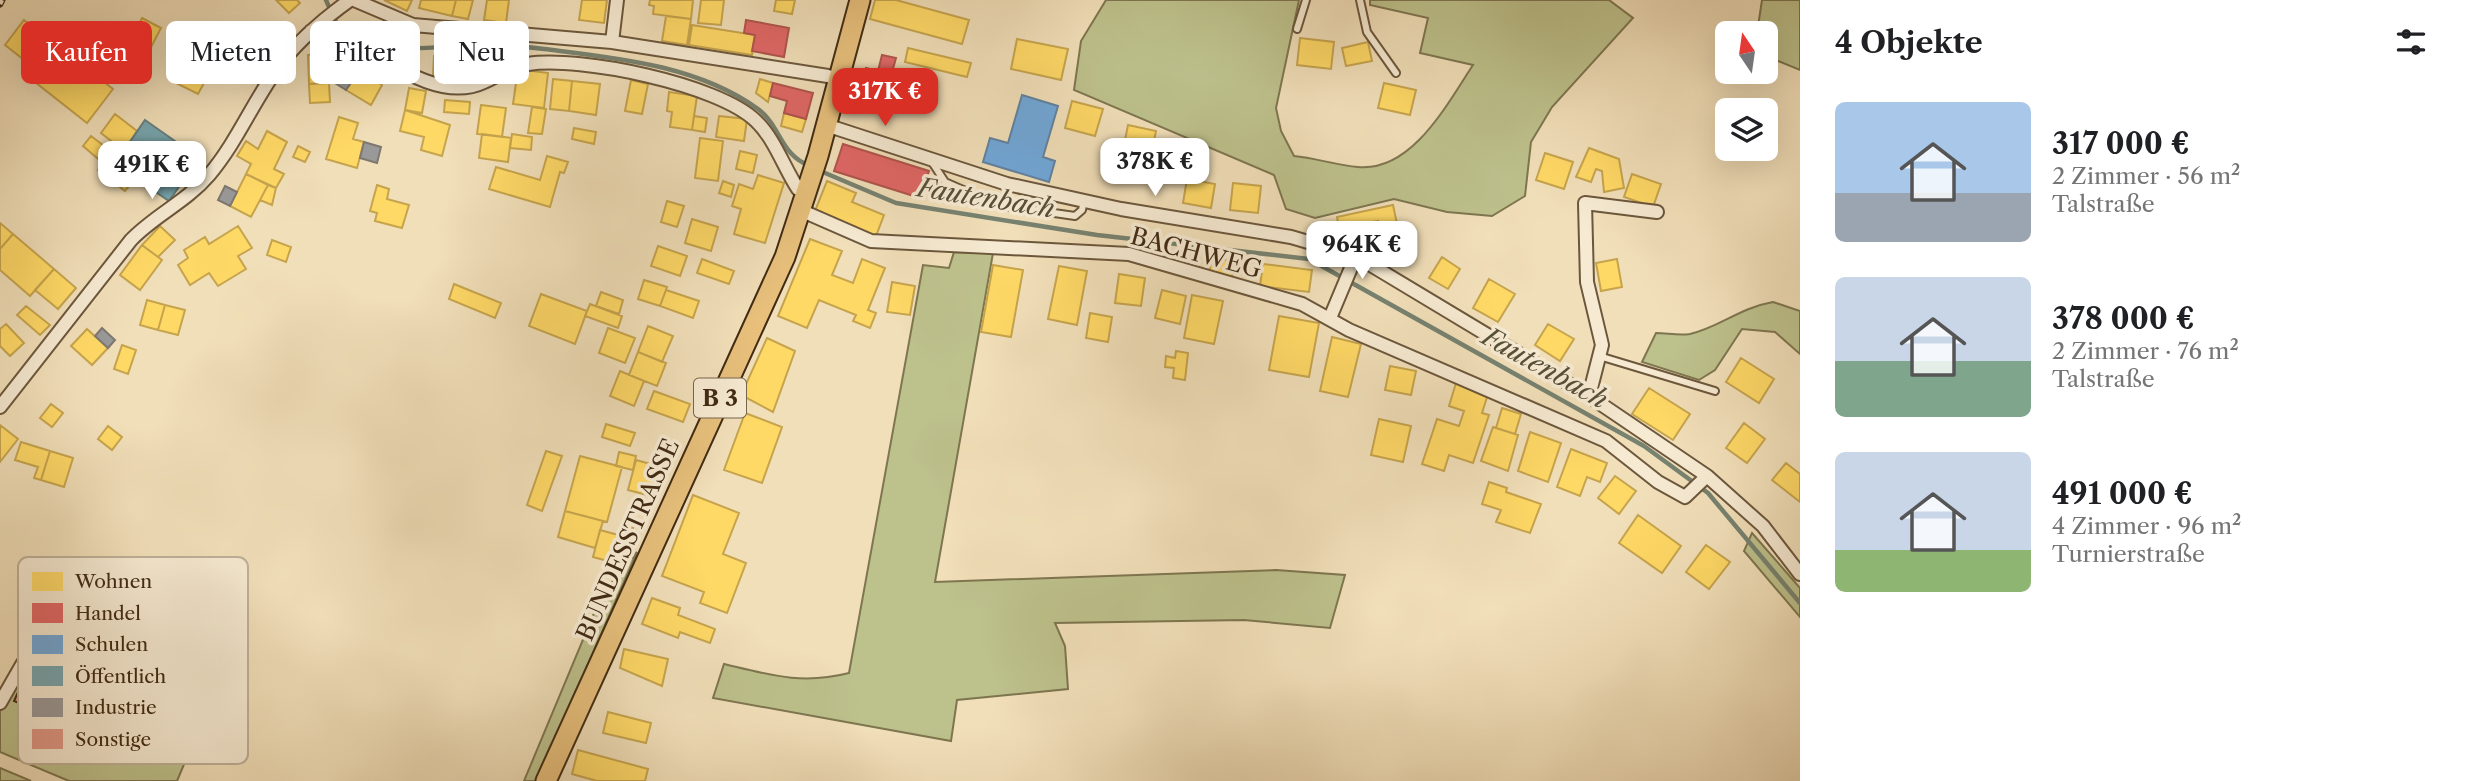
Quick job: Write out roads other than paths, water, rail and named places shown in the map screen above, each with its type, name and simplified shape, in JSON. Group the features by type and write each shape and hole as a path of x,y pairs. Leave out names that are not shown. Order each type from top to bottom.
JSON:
{"main road":[{"name":"BUNDESSTRASSE","path":"546,781 785,257 818,156 859,0"}],"street":[{"path":"612,42 617,0"},
{"path":"323,21 349,2 402,21"},
{"path":"420,26 612,42 828,76 838,80"},
{"path":"0,407 131,240 147,223 190,196 209,175 281,64 310,32"},
{"path":"420,76 432,84 464,88 528,64 620,69 666,80 745,111 769,137 798,189 806,193"},
{"path":"826,125 932,162 1007,184 1215,226 1291,237 1356,256 1589,396 1707,476 1763,526 1800,574"},
{"name":"BACHWEG","path":"806,193 871,241 1129,254 1302,304 1349,330 1606,441 1658,482 1685,497 1707,476"},
{"path":"1589,396 1602,345 1587,282 1585,204 1657,212"},
{"path":"1330,318 1339,291 1356,256"},
{"path":"0,703 18,672"}],"lane":[{"path":"1297,29 1306,0"},
{"path":"1360,0 1367,32 1396,73"},
{"path":"932,162 945,182 998,205 1075,216 1083,210 1084,200"},
{"path":"1599,356 1715,391"}],"waterway":[{"name":"Fautenbach","path":"326,0 336,22 345,32 393,47 527,47 627,60 709,82 758,109 772,124 792,155 810,166"},
{"name":"Fautenbach","path":"818,170 896,203 1097,235 1309,259 1644,446 1708,493 1800,603"}],"railway":[{"path":"0,4 2,0"}]}
